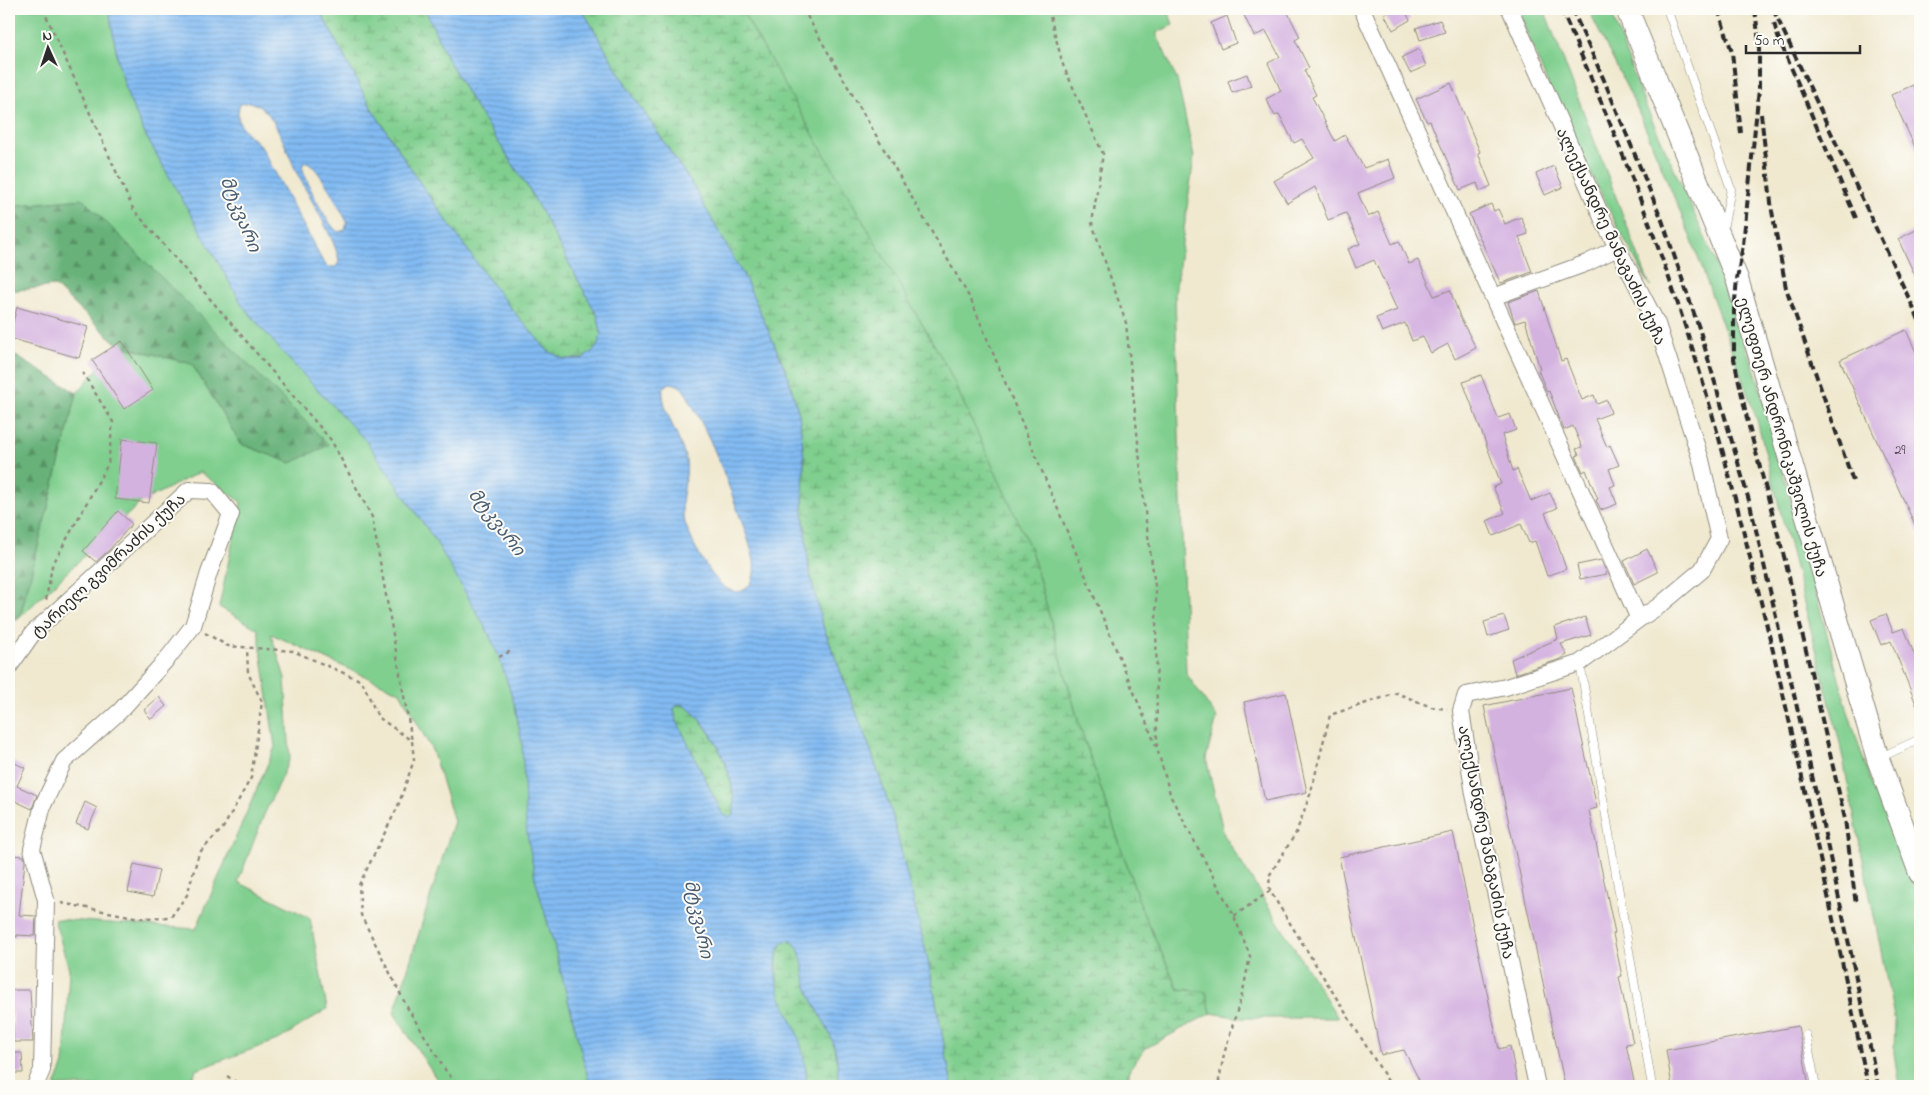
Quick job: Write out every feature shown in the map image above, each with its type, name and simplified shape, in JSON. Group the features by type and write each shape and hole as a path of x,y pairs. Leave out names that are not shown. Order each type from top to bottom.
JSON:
{"main road":[{"name":"ელეფთერ ანდრონიკაშვილის ქუჩა","path":"1627,9 1737,279 1878,759 1920,873"}],"street":[{"path":"1362,9 1639,619"},
{"name":"ალექსანდრე მანაგაძის ქუჩა","path":"1510,9 1600,213 1656,324 1701,460 1719,539 1702,570 1659,606 1580,663 1506,688 1466,695 1461,711 1474,794 1537,1086"},
{"path":"1493,297 1587,262 1617,248"},
{"name":"ტარიელ გვიმრაძის ქუჩა","path":"9,667 32,633 189,490 212,492 231,514 209,573 193,626 167,659 120,711 64,761 43,805 32,849 46,900 42,1070 35,1086"}],"lane":[{"path":"1667,9 1731,189 1721,240"},
{"path":"1580,663 1652,1086"},
{"path":"1878,759 1920,739"},
{"path":"1806,1036 1816,1086"}],"path":[{"path":"43,9 133,209 331,440 372,517 414,760 398,806 359,885 361,915 407,1007 458,1086"},
{"path":"803,9 971,300 1157,748 1171,797 1234,916 1250,956 1243,991 1224,1054 1218,1086"},
{"path":"1050,9 1050,16 1063,65 1103,154 1092,223 1126,323 1146,521 1156,593 1157,748"},
{"path":"42,624 52,566 108,464 113,422 83,373"},
{"path":"193,626 228,646 293,651 362,681 378,717 412,741"},
{"path":"46,900 140,918 171,917 187,895 199,853 223,828 251,778 262,702 248,673 246,648"},
{"path":"499,657 511,652"},
{"path":"1391,1086 1270,891 1270,876 1296,833 1311,792 1330,715 1397,693 1431,707 1461,711"},
{"path":"1234,916 1270,891"},
{"path":"227,1076 242,1086"}],"green space":[{"path":"9,9 109,9 118,62 129,99 146,136 243,305 282,352 367,442 435,540 487,630 499,657 515,706 522,743 535,878 590,1086 441,1086 394,1013 454,821 432,750 400,692 271,634 285,678 290,758 264,815 238,882 310,918 327,1009 280,1039 196,1070 190,1086 55,1086 64,1064 69,969 54,919 196,929 275,747 258,629 219,607 241,502 200,472 141,502 20,617 77,393 118,345 192,364 241,444 291,463 83,199 9,206"},
{"path":"319,9 425,9 447,58 471,100 529,189 598,317 601,334 597,347 583,359 564,359 548,351 508,305 486,276 416,177 372,109"},
{"path":"582,9 741,9 948,369 1031,550 1079,724 1142,910 1178,989 1206,992 1211,1013 1146,1048 1130,1068 1127,1086 952,1086 928,960 892,814 871,751 822,623 809,569 803,511 804,457 799,414 787,373 746,280 692,184 628,88"},
{"path":"741,9 1168,9 1173,25 1156,33 1177,80 1194,157 1175,294 1186,673 1217,718 1206,758 1224,835 1338,1018 1241,1018 1211,1013 1206,992 1178,989 1142,910 1079,724 1031,550"},
{"path":"1517,9 1544,9 1650,286 1613,218 1555,101"},
{"path":"1588,9 1610,9 1640,93 1720,271 1756,373 1847,708 1870,780 1920,898 1920,1086 1899,1086 1894,1053 1895,1022 1839,739 1757,420 1691,238 1637,108"},
{"path":"83,199 329,445 291,463 241,444 192,364 118,345 55,286 9,291 9,206"},
{"path":"9,352 77,393 20,617 9,624"},
{"path":"682,704 704,725 721,753 732,784 734,799 734,813 729,818 722,813 676,719 674,709 677,705"},
{"path":"789,940 794,943 800,953 807,985 835,1048 838,1086 807,1086 806,1069 791,1020 777,989 777,956 783,942"}],"water":[{"name":"მტკვარი","path":"109,9 319,9 372,109 416,177 486,276 508,305 548,351 564,359 583,359 597,347 601,334 598,317 529,189 471,100 447,58 425,9 582,9 628,88 692,184 746,280 787,373 799,414 804,457 803,511 809,569 822,623 871,751 892,814 928,960 952,1086 838,1086 835,1049 807,986 797,946 791,941 785,941 780,946 778,952 777,981 779,992 801,1045 807,1086 590,1086 535,878 526,827 522,743 515,706 499,657 487,630 435,540 367,442 282,352 243,306 146,136 129,99 118,62","holes":["250,102 259,106 275,124 296,171 333,243 339,262 336,267 328,267 323,262 262,148 240,124 238,118 240,104","308,162 313,167 330,190 347,222 345,230 338,232 322,211 304,172 302,166","672,383 683,389 710,440 726,479 747,537 754,563 754,574 751,583 741,591 730,590 720,583 700,555 686,526 682,509 687,467 686,460 668,414 663,396 663,388","682,704 704,724 721,753 732,784 734,800 734,814 729,818 722,813 676,719 674,709 677,705"]}],"building":[{"path":"1241,9 1286,9 1300,37 1295,40 1309,68 1304,70 1316,95 1312,97 1335,141 1345,135 1364,168 1388,159 1395,178 1358,193 1368,217 1378,212 1392,244 1399,241 1409,264 1418,260 1434,296 1450,290 1460,317 1476,348 1455,359 1448,344 1431,353 1423,337 1412,341 1405,323 1382,332 1376,318 1397,310 1374,260 1356,268 1348,249 1360,244 1346,213 1328,220 1315,187 1287,203 1274,181 1314,158 1302,139 1294,143 1279,114 1275,116 1266,99 1281,91 1268,63 1280,57 1266,31 1254,36"},
{"path":"1394,9 1404,9 1410,20 1393,30 1384,14"},
{"path":"1227,16 1236,43 1221,49 1211,23"},
{"path":"1440,20 1445,32 1420,40 1416,28"},
{"path":"1419,49 1426,66 1410,73 1402,57"},
{"path":"1247,74 1251,86 1232,93 1228,81"},
{"path":"1451,83 1480,152 1478,153 1491,186 1480,191 1477,183 1460,190 1430,121 1427,122 1416,99"},
{"path":"1913,85 1920,101 1920,158 1891,95"},
{"path":"1554,166 1563,187 1545,195 1536,174"},
{"path":"1491,204 1494,211 1498,209 1505,224 1521,217 1528,234 1519,237 1532,272 1502,283 1469,214"},
{"path":"1920,228 1920,286 1898,239"},
{"path":"1539,291 1561,361 1566,359 1582,400 1594,395 1597,404 1607,400 1611,413 1595,419 1607,447 1610,445 1619,465 1609,469 1615,485 1610,487 1617,504 1601,510 1586,470 1583,472 1576,456 1579,455 1576,449 1582,447 1573,426 1564,430 1549,391 1547,392 1538,370 1540,369 1525,320 1515,323 1508,302"},
{"path":"17,307 88,327 79,358 9,338"},
{"path":"1906,330 1920,361 1920,536 1840,360"},
{"path":"122,341 153,390 124,409 92,360"},
{"path":"1481,375 1498,418 1510,414 1516,430 1502,435 1513,471 1517,469 1531,501 1550,493 1557,508 1545,513 1566,569 1547,576 1535,541 1529,543 1521,524 1493,536 1487,521 1505,513 1493,487 1501,484 1463,382"},
{"path":"122,439 157,443 149,503 115,499"},
{"path":"118,511 132,524 96,562 83,551"},
{"path":"1647,549 1658,572 1634,584 1624,561"},
{"path":"1601,560 1607,574 1580,579 1577,565"},
{"path":"1886,614 1893,632 1904,628 1920,669 1920,714 1891,641 1881,645 1871,620"},
{"path":"1504,616 1509,630 1488,637 1484,622"},
{"path":"1585,617 1591,635 1561,644 1567,655 1561,659 1515,674 1511,659 1558,639 1555,627"},
{"path":"1571,688 1597,808 1589,810 1615,933 1613,934 1622,976 1619,977 1633,1043 1626,1044 1635,1086 1565,1086 1484,706"},
{"path":"1286,693 1307,792 1265,801 1244,702"},
{"path":"159,697 166,706 151,719 144,710"},
{"path":"9,760 25,768 17,786 37,795 32,809 11,799 9,803"},
{"path":"85,802 97,808 88,829 76,824"},
{"path":"1453,832 1499,1049 1510,1046 1518,1086 1422,1086 1404,1050 1381,1055 1339,857"},
{"path":"9,855 24,856 25,862 19,915 36,916 35,936 9,936"},
{"path":"134,864 159,870 153,897 128,892"},
{"path":"9,990 30,990 33,1042 13,1042 13,1012 9,1012"},
{"path":"1798,1026 1809,1086 1672,1086 1666,1050"},
{"path":"9,1053 22,1053 23,1073 9,1073"}],"railway":[{"path":"1561,9 1596,89 1644,211 1674,293 1712,413 1744,532 1786,705 1868,1086"},
{"path":"1572,9 1604,80 1662,220 1700,331 1750,504 1799,716 1878,1086"},
{"path":"1718,9 1732,52 1741,133"},
{"path":"1755,9 1759,43 1759,89 1743,245 1734,311 1734,359 1748,423 1786,564 1845,819 1856,905"},
{"path":"1773,9 1920,322"},
{"path":"1774,23 1778,37 1856,218"},
{"path":"1761,114 1772,211 1786,288 1853,481"}]}
